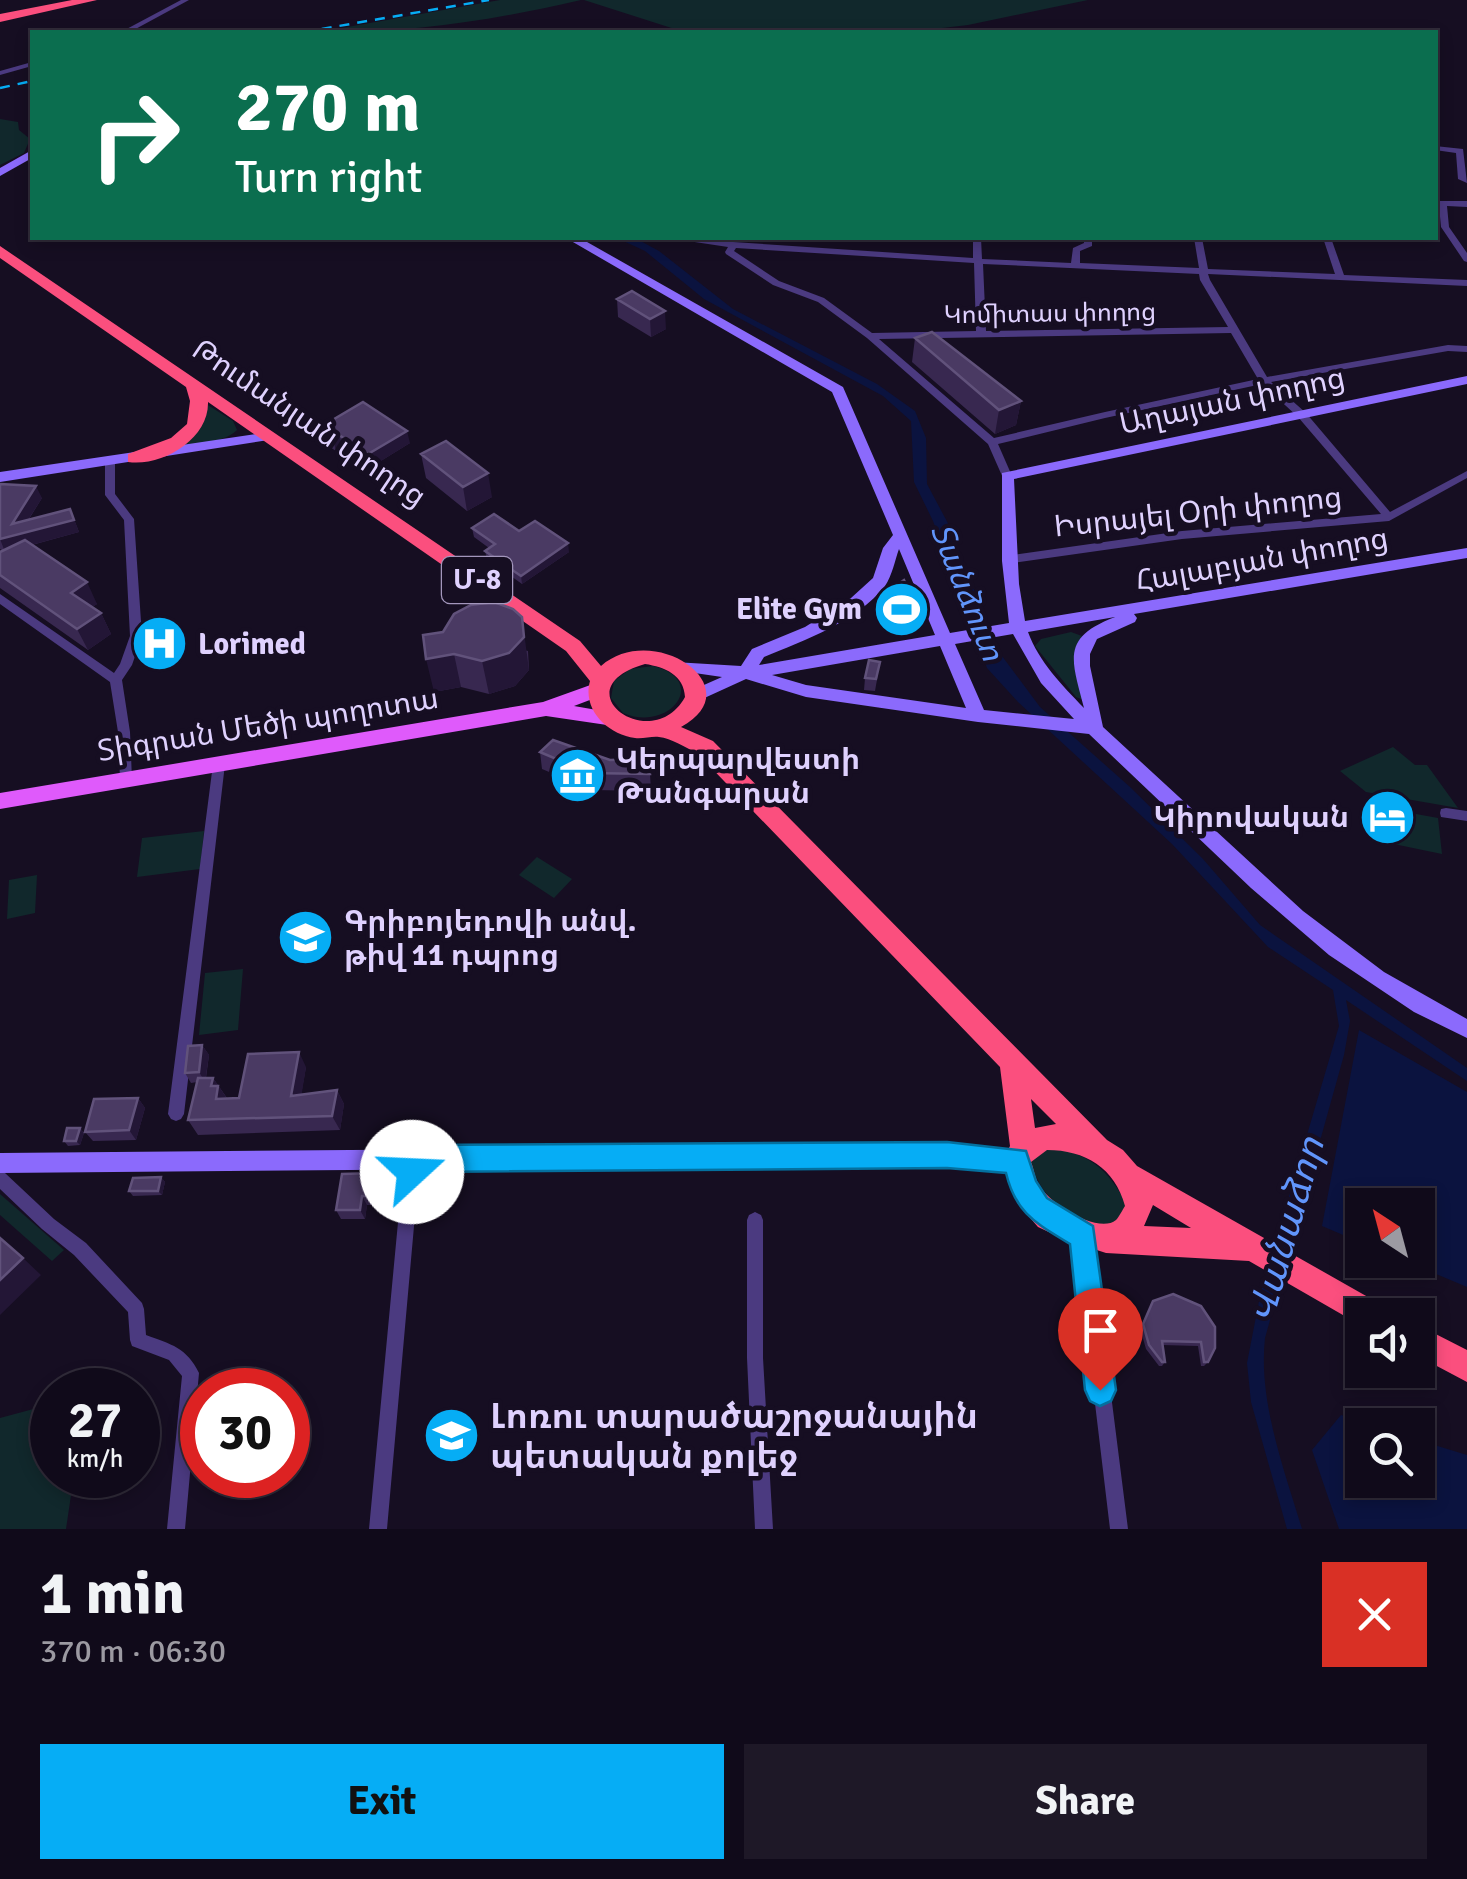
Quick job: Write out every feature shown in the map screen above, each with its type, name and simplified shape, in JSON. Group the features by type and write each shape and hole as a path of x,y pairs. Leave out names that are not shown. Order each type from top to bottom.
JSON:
{"highway":[{"path":"0,18 91,0"},
{"name":"Թումանյան փողոց","path":"2,254 573,646"},
{"path":"135,458 178,441 198,423 202,409 192,383"},
{"name":"Մ-8","path":"573,646 645,656"},
{"name":"Մ-8","path":"573,646 598,684"},
{"path":"693,701 678,719 659,727 632,728 607,718 596,700 598,684 618,662 659,656 691,676 705,747"},
{"path":"659,727 705,747 1128,1176 1345,1300"},
{"path":"1012,1059 1023,1186 1037,1208 1095,1237 1219,1240 1248,1247"},
{"path":"1020,1154 1053,1138 1078,1140 1097,1148"},
{"path":"1095,1237 1128,1229 1135,1218 1136,1195 1128,1176"},
{"path":"1435,1349 1467,1366"}],"main road":[{"name":"Տիգրան Մեծի պողոտա","path":"0,800 545,709 598,684"},
{"name":"Տիգրան Մեծի պողոտա","path":"545,709 607,718"}],"street":[{"path":"129,30 186,0"},
{"path":"0,73 30,65"},
{"path":"1438,148 1460,152 1462,179 1467,181"},
{"path":"0,173 30,154"},
{"path":"1467,204 1439,204 1445,227 1467,258"},
{"path":"576,240 838,390 978,716"},
{"path":"701,240 977,261 1467,283"},
{"path":"977,240 981,334"},
{"path":"1075,265 1076,250 1089,244 1088,240"},
{"path":"1198,240 1203,270 1231,330 1264,381 1302,415 1389,516 1467,474"},
{"path":"1327,240 1340,276"},
{"path":"734,245 729,252 776,283 820,300 870,336 992,442 1007,476 1013,602 1024,642 1046,674 1095,728 1278,903 1357,968 1467,1029"},
{"name":"Կոմիտաս փողոց","path":"870,336 1231,330"},
{"path":"992,442 1264,381 1432,350 1467,349"},
{"name":"Աղայան փողոց","path":"1007,476 1467,380"},
{"path":"0,478 270,436"},
{"path":"110,462 110,495 130,519 136,636 126,666 116,680 126,779"},
{"name":"Իսրայել Օրի փողոց","path":"1012,559 1182,535 1389,516"},
{"path":"693,701 745,674 758,653 811,631 856,602 880,581 891,548 901,535"},
{"name":"Հալաբյան փողոց","path":"745,674 1467,553"},
{"path":"0,598 116,680"},
{"path":"1095,728 1096,710 1082,667 1084,644 1094,634 1145,608"},
{"path":"680,666 745,674 806,691 1008,720 1095,728"},
{"path":"176,1114 219,764"},
{"path":"1446,814 1467,816"},
{"path":"0,1163 1020,1154"},
{"path":"378,1529 412,1158"},
{"path":"0,1178 48,1224 80,1248 136,1309 138,1340 176,1354 191,1373 176,1529"},
{"path":"755,1220 755,1358 764,1529"},
{"path":"1095,1237 1119,1529"}],"green space":[{"path":"500,0 581,0 451,24 330,30"},
{"path":"584,0 1088,0 925,30 678,30"},
{"path":"0,119 18,122 19,130 30,139 24,153 0,165"},
{"path":"203,402 233,421 237,430 214,441 169,447 179,443"},
{"path":"1071,632 1082,636 1077,645 1086,701 1076,697 1035,646 1041,639"},
{"path":"653,666 679,682 677,702 656,716 623,713 611,698 614,681 630,669"},
{"path":"1393,747 1415,765 1427,765 1458,808 1366,792 1340,771"},
{"path":"1372,806 1438,818 1442,854 1384,842 1374,834"},
{"path":"204,831 200,869 137,877 142,838"},
{"path":"537,857 572,879 554,898 519,875"},
{"path":"37,875 35,913 7,919 9,880"},
{"path":"243,969 238,1030 199,1035 205,973"},
{"path":"1044,1146 1074,1153 1095,1164 1129,1207 1112,1225 1097,1225 1070,1215 1048,1196 1034,1171 1030,1157"},
{"path":"0,1194 64,1250 52,1261 0,1215"},
{"path":"30,1410 30,1498 71,1498 66,1529 0,1529 0,1418"}],"water":[{"path":"621,240 639,240 659,251 733,309 877,384 915,411 926,438 927,484 951,529 996,648 1040,707 1203,859 1260,925 1467,1068 1467,1081 1346,1000 1350,1021 1344,1055 1265,1338 1269,1410 1302,1529 1287,1529 1251,1402 1247,1363 1261,1291 1339,1026 1333,990 1268,947 1172,844 1018,702 987,668 933,521 914,482 911,421 883,396 704,299 645,251"},
{"path":"1359,1030 1467,1092 1467,1287 1435,1274 1435,1188 1345,1188 1345,1236 1322,1226"},
{"path":"1341,1415 1345,1416 1345,1498 1435,1498 1435,1445 1467,1455 1467,1529 1339,1529 1312,1450"}],"building":[{"path":"632,291 665,311 650,319 617,299"},
{"path":"932,332 1021,401 999,410 915,338"},
{"path":"363,402 407,431 368,454 339,435 333,439 322,432 329,428 324,425"},
{"path":"446,441 488,473 463,487 421,454"},
{"path":"0,484 36,486 12,524 70,509 74,520 0,539"},
{"path":"494,514 519,531 535,521 568,543 521,576 485,551 495,544 472,528"},
{"path":"25,540 87,582 71,593 101,613 77,629 0,575 0,552"},
{"path":"904,580 916,605 898,609 889,590"},
{"path":"494,602 522,617 524,637 509,653 482,661 454,654 426,659 423,635 443,632 454,614 471,605"},
{"path":"869,660 880,662 876,679 865,678"},
{"path":"553,740 610,760 648,759 650,774 589,773 540,752"},
{"path":"202,1045 199,1072 185,1073 188,1046"},
{"path":"299,1052 291,1096 337,1090 332,1116 188,1120 198,1078 213,1078 211,1086 218,1086 216,1099 239,1098 248,1054"},
{"path":"138,1098 129,1130 85,1132 94,1099"},
{"path":"67,1128 80,1128 76,1141 64,1141"},
{"path":"377,1173 373,1196 362,1196 360,1210 336,1210 342,1174"},
{"path":"161,1177 158,1191 129,1191 133,1178"},
{"path":"0,1238 23,1258 0,1280"},
{"path":"1173,1294 1201,1306 1215,1327 1215,1348 1208,1362 1204,1362 1201,1342 1162,1341 1165,1362 1149,1345 1143,1324 1153,1301"}],"railway":[{"path":"316,30 489,0"},
{"path":"0,88 30,81"}],"place":[{"name":"Elite Gym","path":"901,609"},
{"name":"Lorimed","path":"159,644"},
{"name":"Կերպարվեստի Թանգարան","path":"577,776"},
{"name":"Կիրովական","path":"1388,817"},
{"name":"Գրիբոյեդովի անվ. թիվ 11 դպրոց","path":"305,938"},
{"name":"Լոռու տարածաշրջանային պետական քոլեջ","path":"451,1436"}],"route":[{"path":"412,1172 412,1158 947,1155 1016,1160 1023,1186 1037,1208 1083,1236 1100,1390"}],"water label":[{"name":"Տանձուտ","path":"967,592"},
{"name":"Վանաձոր","path":"1286,1230"}]}
